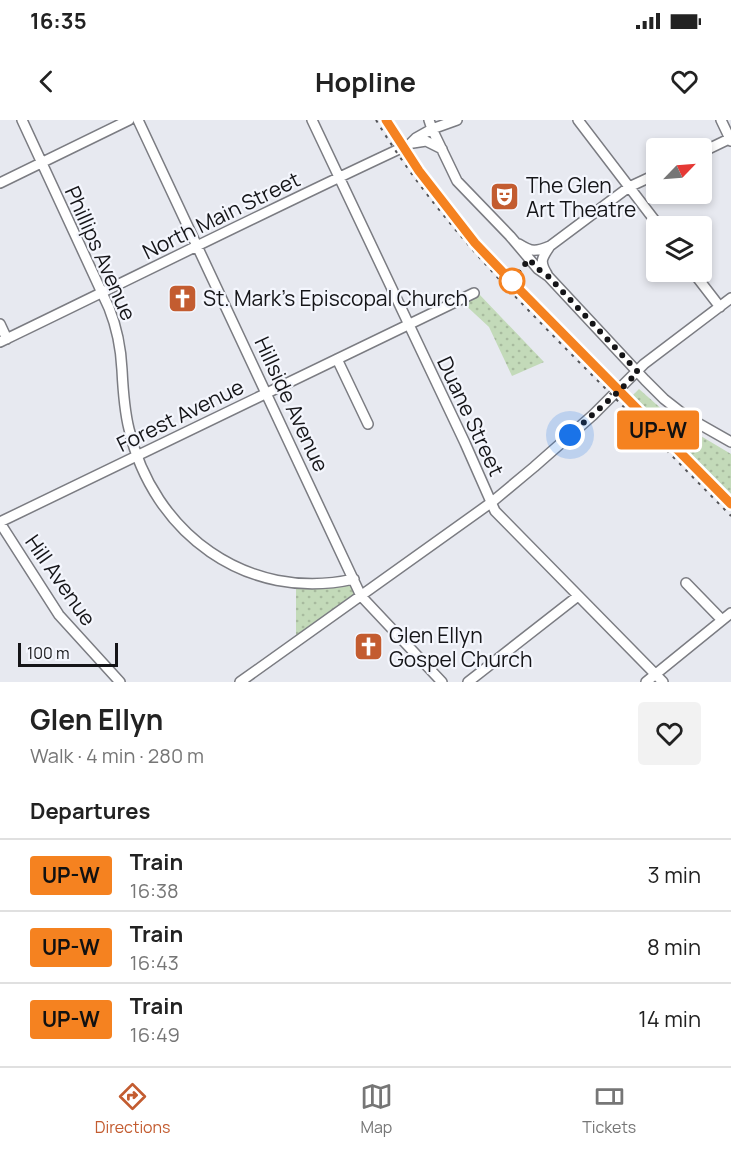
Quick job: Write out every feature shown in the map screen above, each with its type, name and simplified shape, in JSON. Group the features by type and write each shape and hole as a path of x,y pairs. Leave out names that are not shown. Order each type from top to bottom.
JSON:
{"street":[{"name":"Phillips Avenue","path":"22,120 117,330 125,412 136,456 151,487 169,514 192,539 247,573 283,582 333,584 354,579"},
{"path":"0,183 129,120"},
{"name":"Hillside Avenue","path":"138,120 361,596 442,682"},
{"name":"Duane Street","path":"312,120 495,511 663,682"},
{"path":"578,120 651,216"},
{"path":"712,148 731,139 721,120"},
{"path":"441,149 442,135 455,121"},
{"name":"North Main Street","path":"3,340 410,144 431,125 455,121"},
{"path":"431,125 457,181 538,269 548,276 655,390 676,409 731,442"},
{"path":"410,144 426,141 441,149"},
{"path":"510,236 532,250 538,251 550,246 629,187 646,179"},
{"path":"548,276 542,261 550,246"},
{"path":"701,282 720,307"},
{"name":"Forest Avenue","path":"0,522 474,293"},
{"path":"240,682 492,502 593,415 644,364 731,298"},
{"path":"0,324 3,340"},
{"path":"337,359 368,424"},
{"name":"Hill Avenue","path":"0,522 59,615 120,682"},
{"path":"686,583 722,620"},
{"path":"468,682 578,596"},
{"path":"646,682 731,613"}],"green space":[{"path":"479,294 544,362 512,376 489,327 461,301"},
{"path":"639,389 674,420 731,454 731,494 633,395"},
{"path":"352,584 358,597 296,641 296,585"}],"railway":[{"path":"376,120 420,185 469,246 549,332 731,516"}],"train":[{"name":"UP-W","path":"386,120 419,171 475,243 731,504"}],"place":[{"name":"The Glen Art Theatre","path":"505,197"},
{"name":"St. Mark's Episcopal Church","path":"182,298"},
{"name":"Glen Ellyn Gospel Church","path":"368,647"}],"route":[{"path":"512,281 529,259 548,276 638,372 570,435"}]}
